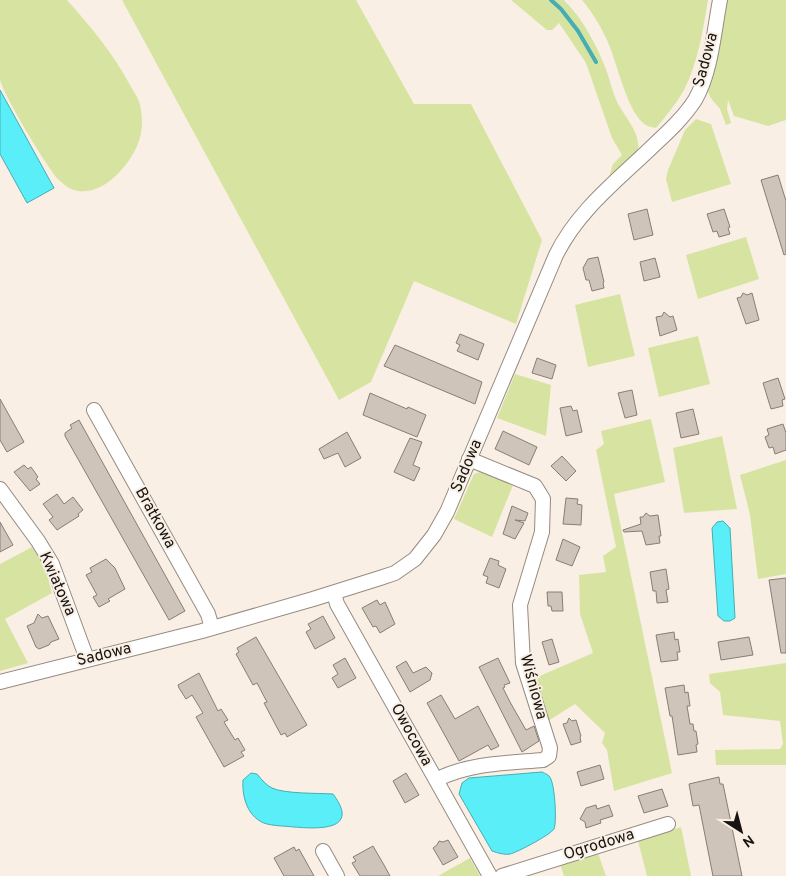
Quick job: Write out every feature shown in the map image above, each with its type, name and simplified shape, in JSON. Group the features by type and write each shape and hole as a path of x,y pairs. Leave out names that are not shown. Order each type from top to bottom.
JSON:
{"street":[{"name":"Sadowa","path":"0,682 212,628 334,593 395,573 415,559 434,535 448,512 556,255 566,236 580,216 678,122 696,98 707,69 720,0"},
{"name":"Bratkowa","path":"94,410 208,614 212,628"},
{"name":"Wiśniowa","path":"436,780 444,775 487,764 543,760 549,756 550,748 523,663 520,605 542,532 543,499 535,486 470,458"},
{"name":"Kwiatowa","path":"0,489 52,564 87,659"},
{"name":"Owocowa","path":"334,593 336,604 490,876"},
{"name":"Ogrodowa","path":"502,876 668,824"},
{"path":"323,851 337,876"}],"green space":[{"path":"0,0 67,0 109,51 137,97 142,120 137,146 119,173 102,186 92,190 81,191 71,189 62,182 54,174 16,114 0,79"},
{"path":"122,0 356,0 414,104 471,104 542,240 516,324 414,281 371,382 339,400"},
{"path":"511,0 564,0 577,15 593,41 606,69 617,102 635,131 638,144 638,150 608,180 613,164 622,155 612,138 586,63 559,23 552,30 547,30"},
{"path":"582,0 708,0 699,46 689,80 678,100 656,128 645,124 636,115 607,40 596,19"},
{"path":"727,0 786,0 786,120 768,126 734,116 728,100 727,109 731,123 726,125 720,109 710,97 708,91 717,56"},
{"path":"696,119 711,124 731,184 672,202 666,179 668,170 685,130"},
{"path":"746,237 759,279 698,299 686,255"},
{"path":"620,294 635,356 588,367 575,305"},
{"path":"698,336 710,384 659,397 648,348"},
{"path":"515,374 551,385 546,436 497,418"},
{"path":"651,419 665,482 614,494 672,773 614,791 607,750 602,743 605,733 575,704 548,721 535,678 593,653 580,614 579,575 606,572 603,556 616,547 596,450 604,444 601,431"},
{"path":"722,436 737,509 684,513 673,448"},
{"path":"786,460 786,574 758,579 750,515 740,475"},
{"path":"480,472 513,485 492,537 454,519 474,474"},
{"path":"32,547 45,567 52,593 5,619 28,663 0,671 0,564"},
{"path":"786,663 786,765 716,765 715,750 780,749 783,744 780,721 723,715 720,692 710,683 709,674"},
{"path":"681,827 691,876 647,876 638,841"},
{"path":"598,853 606,876 564,876 560,864"},
{"path":"470,858 480,876 438,876"}],"water":[{"path":"0,90 54,188 27,203 0,154"},
{"path":"723,521 730,528 735,618 730,621 724,621 718,616 712,528 717,522"},
{"path":"542,772 549,776 553,785 554,829 514,853 506,854 492,851 459,794 462,783 469,778"},
{"path":"251,773 257,774 268,785 278,790 333,794 340,806 342,815 339,821 333,825 314,828 276,826 263,823 251,813 244,797 243,780"}],"building":[{"path":"778,175 786,201 786,254 784,255 761,180"},
{"path":"647,209 653,235 634,240 628,214"},
{"path":"724,209 730,227 728,228 730,234 719,237 717,231 713,232 707,214"},
{"path":"598,257 604,288 592,291 589,280 586,280 583,268 588,259"},
{"path":"655,258 660,277 644,281 640,262"},
{"path":"743,293 747,295 752,293 759,320 746,324 737,298 741,297"},
{"path":"664,312 670,317 673,316 677,330 660,336 656,317 662,316"},
{"path":"460,334 484,344 478,360 457,351 460,345 456,343"},
{"path":"395,345 482,382 475,404 384,366"},
{"path":"537,358 556,365 552,379 532,373"},
{"path":"778,378 785,399 782,400 783,406 771,409 763,383"},
{"path":"632,390 637,415 625,418 618,393"},
{"path":"370,393 426,415 417,437 363,415"},
{"path":"0,399 24,442 7,452 0,440"},
{"path":"571,406 573,411 577,410 582,432 566,436 560,408"},
{"path":"693,409 699,434 681,438 676,413"},
{"path":"79,420 185,611 169,620 65,436 65,433 72,428 70,425"},
{"path":"783,424 786,433 786,450 775,454 773,447 769,448 765,437 769,435 767,429"},
{"path":"503,431 537,447 529,465 495,449"},
{"path":"347,432 361,458 345,467 338,453 324,459 319,449"},
{"path":"410,438 422,442 413,465 420,468 414,481 394,472"},
{"path":"562,456 576,471 566,481 551,466"},
{"path":"24,465 28,469 31,467 38,477 36,479 40,484 30,491 14,472"},
{"path":"57,494 64,504 73,497 83,510 78,514 79,516 57,530 49,520 53,517 43,504"},
{"path":"566,498 578,499 577,504 582,505 581,525 563,524"},
{"path":"512,506 528,513 525,521 515,520 524,523 515,539 503,534"},
{"path":"646,513 650,516 658,515 660,543 646,545 642,531 624,532 623,530 641,524 640,517 643,517"},
{"path":"0,522 13,545 0,552"},
{"path":"563,539 580,547 572,566 556,560"},
{"path":"490,558 499,561 498,565 506,569 499,588 486,583 488,577 483,575"},
{"path":"106,559 115,568 125,589 99,607 93,597 97,595 86,575 92,572 90,568"},
{"path":"666,569 669,589 666,590 668,602 657,603 656,591 653,591 650,572"},
{"path":"786,578 786,653 781,653 769,580"},
{"path":"547,592 562,592 563,611 552,611 551,606 548,606"},
{"path":"377,600 380,605 385,602 395,624 380,633 376,626 373,627 362,608"},
{"path":"38,614 42,618 48,616 59,639 39,649 36,647 27,626 34,623"},
{"path":"323,616 335,638 315,649 306,632 311,629 308,624"},
{"path":"674,632 675,640 678,639 680,652 677,652 678,660 661,662 656,635"},
{"path":"256,637 307,725 287,737 285,733 281,735 264,703 267,702 257,683 253,685 236,654 239,652 237,648"},
{"path":"749,637 753,655 721,660 718,642"},
{"path":"552,639 559,662 549,665 542,642"},
{"path":"345,658 356,678 338,688 332,678 338,674 333,665"},
{"path":"498,658 510,683 504,685 505,687 503,688 526,730 534,726 539,741 522,752 479,667"},
{"path":"406,661 413,673 426,667 432,673 430,680 410,692 396,667"},
{"path":"199,673 218,711 221,709 228,720 224,722 235,740 238,738 245,750 241,752 244,756 224,767 196,717 203,713 192,695 186,699 178,685"},
{"path":"684,685 685,693 688,692 690,706 687,706 690,724 693,724 694,731 696,731 698,744 696,745 697,752 678,755 672,716 670,716 665,688"},
{"path":"441,695 455,719 478,706 499,746 491,750 488,745 459,761 427,703"},
{"path":"569,718 572,721 576,720 581,736 581,742 571,745 563,724 567,723"},
{"path":"600,765 604,779 581,786 577,772"},
{"path":"406,773 419,795 405,803 393,781"},
{"path":"719,777 720,784 723,784 742,876 713,876 699,805 693,806 689,784"},
{"path":"662,789 668,806 644,813 638,796"},
{"path":"596,805 597,809 609,805 613,816 600,820 601,823 586,828 585,822 580,819 586,808"},
{"path":"448,840 458,857 443,865 433,848 439,841"},
{"path":"373,846 390,876 360,876 352,863 356,861 353,857"},
{"path":"294,847 296,851 299,849 314,876 284,876 274,858"}],"waterway":[{"path":"551,0 561,9 578,31 596,62"}]}
